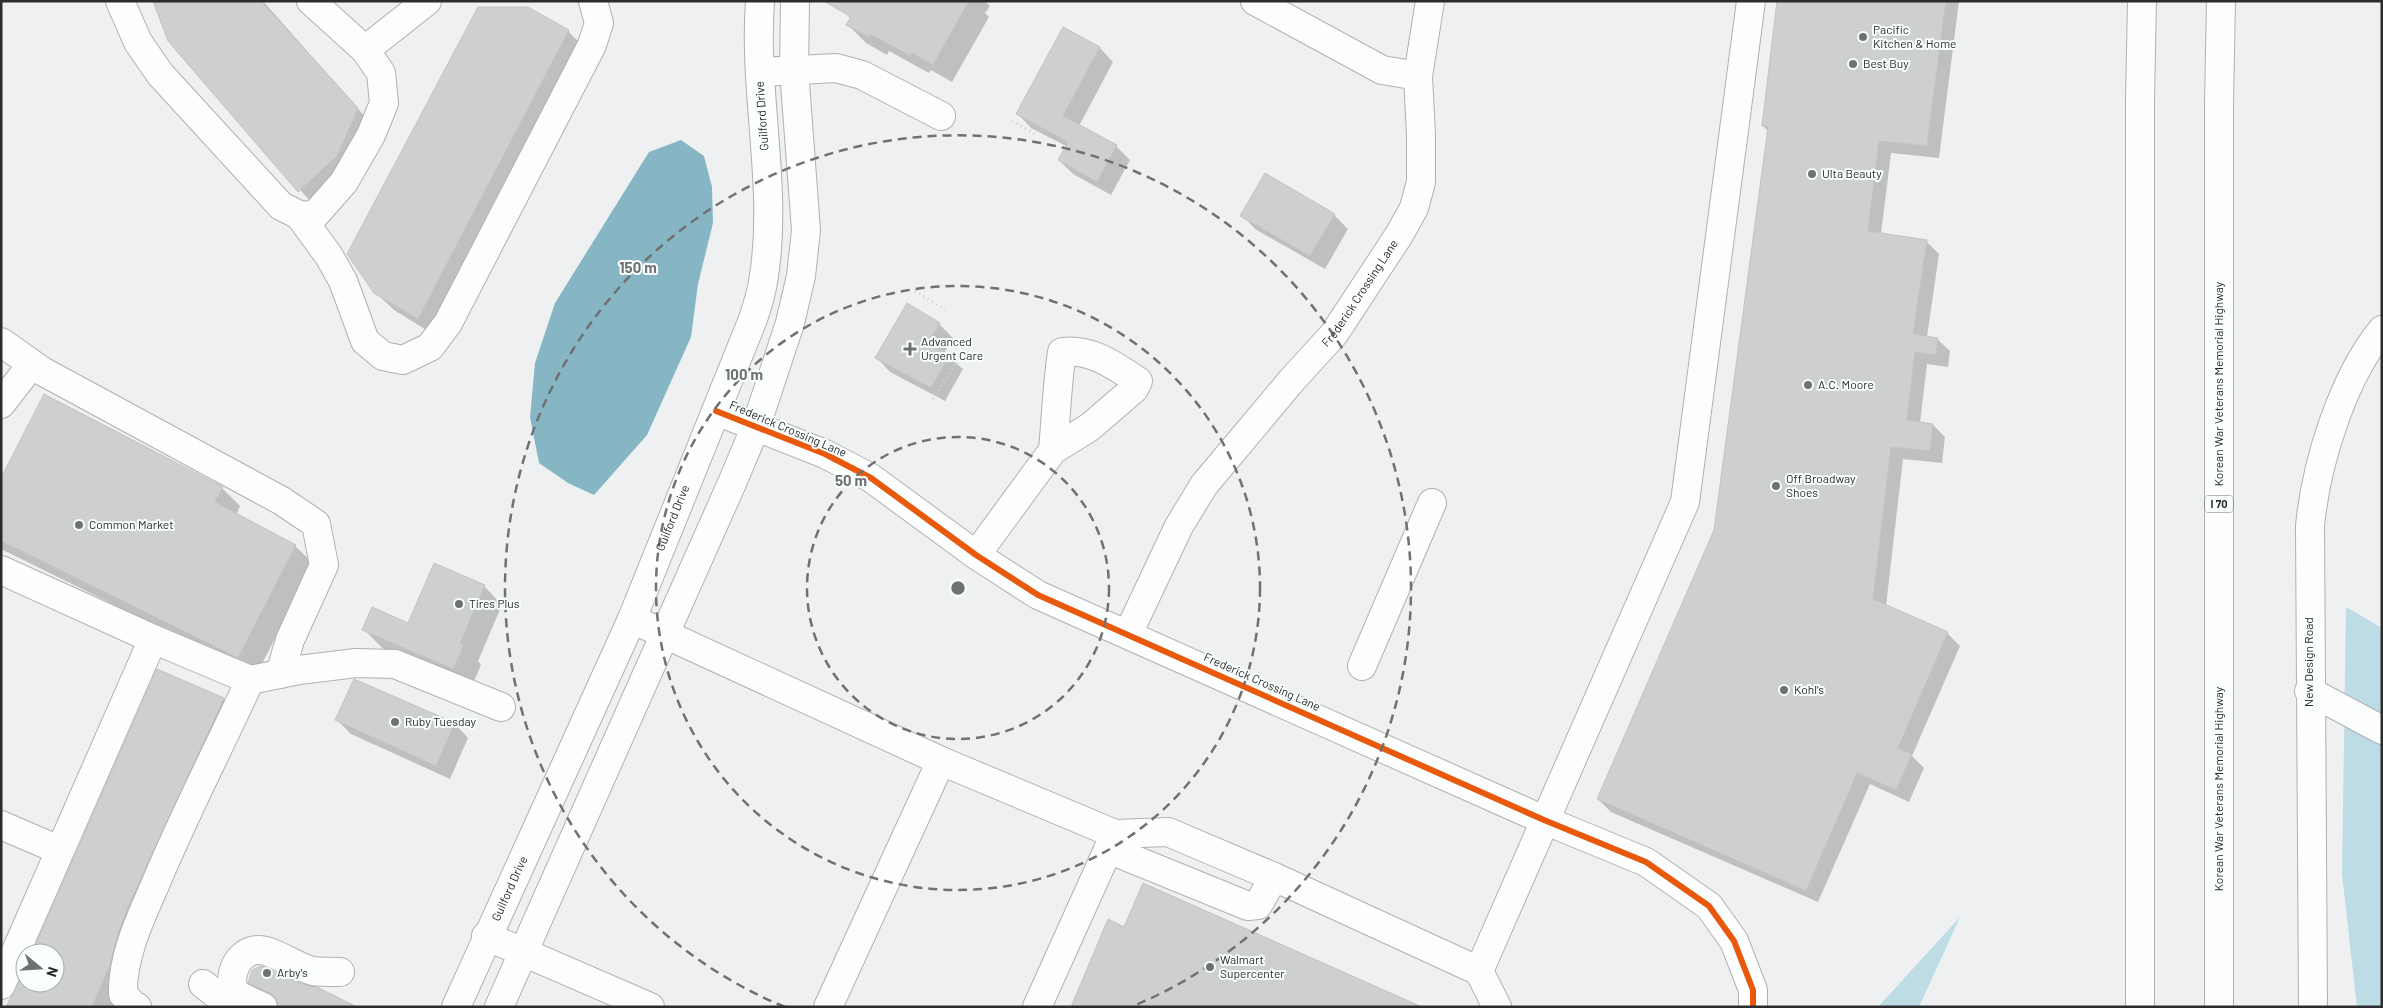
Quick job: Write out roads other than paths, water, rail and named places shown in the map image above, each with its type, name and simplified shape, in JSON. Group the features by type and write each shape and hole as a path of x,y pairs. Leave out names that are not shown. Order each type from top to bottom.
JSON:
{"main road":[{"path":"120,1 138,42 160,74 282,206 299,215 314,216 344,182 371,134 384,103 381,74 365,50 311,1"},
{"path":"365,50 427,1"},
{"path":"299,215 329,256 343,281 365,341 384,356 403,360 430,347 448,323 592,45 599,24 593,1"},
{"name":"Guilford Drive","path":"456,1007 486,936 632,619 753,319 763,284 766,254 767,184 758,28 760,1"},
{"path":"499,1007 666,635 756,426 790,323 801,276 806,230 794,70 795,1"},
{"path":"1254,1 1382,70 1418,76"},
{"name":"Frederick Crossing Lane","path":"1128,634 1175,534 1204,485 1292,380 1334,334 1399,235 1414,208 1421,182 1418,76 1430,1"},
{"path":"1479,972 1685,502 1751,1"},
{"path":"2140,1007 2140,100 2142,1"},
{"name":"Korean War Veterans Memorial Highway","path":"2219,1007 2219,104 2222,1"},
{"path":"760,72 836,68 862,75 941,116"},
{"name":"New Design Road","path":"2313,1007 2309,559 2313,498 2336,417 2351,382 2381,330"},
{"path":"1,342 42,371 282,501 316,524 324,565 290,640 280,674"},
{"path":"1,404 32,364"},
{"name":"Frederick Crossing Lane","path":"716,412 825,454 871,478 976,555 1038,595 1544,820 1646,862 1708,906 1734,941 1753,990 1753,1007"},
{"path":"976,555 1053,450"},
{"path":"1362,666 1432,503"},
{"path":"1,570 153,639 250,680 356,663 395,664 501,707"},
{"path":"632,619 941,761 1248,906 1258,905 1274,877"},
{"path":"1,985 153,639"},
{"path":"130,1000 122,976 142,914 172,844 250,680"},
{"path":"2310,691 2382,730"},
{"path":"828,1007 941,761"},
{"path":"1,825 59,850"},
{"path":"1112,842 1168,832 1274,877 1479,972 1497,1007"},
{"path":"1037,1007 1112,842"},
{"path":"486,936 650,1007"},
{"path":"262,1007 235,994 231,985 237,962 247,953 260,950 312,971 340,972"},
{"path":"203,984 232,1007"}],"place":[{"name":"Pacific Kitchen & Home","path":"1863,37"},
{"name":"Best Buy","path":"1853,64"},
{"name":"Ulta Beauty","path":"1812,174"},
{"name":"Advanced Urgent Care","path":"910,349"},
{"name":"A.C. Moore","path":"1808,385"},
{"name":"Off Broadway Shoes","path":"1776,486"},
{"name":"Common Market","path":"79,525"},
{"name":"Tires Plus","path":"459,604"},
{"name":"Kohl's","path":"1784,690"},
{"name":"Ruby Tuesday","path":"395,722"},
{"name":"Walmart Supercenter","path":"1210,967"},
{"name":"Arby's","path":"267,973"}]}
